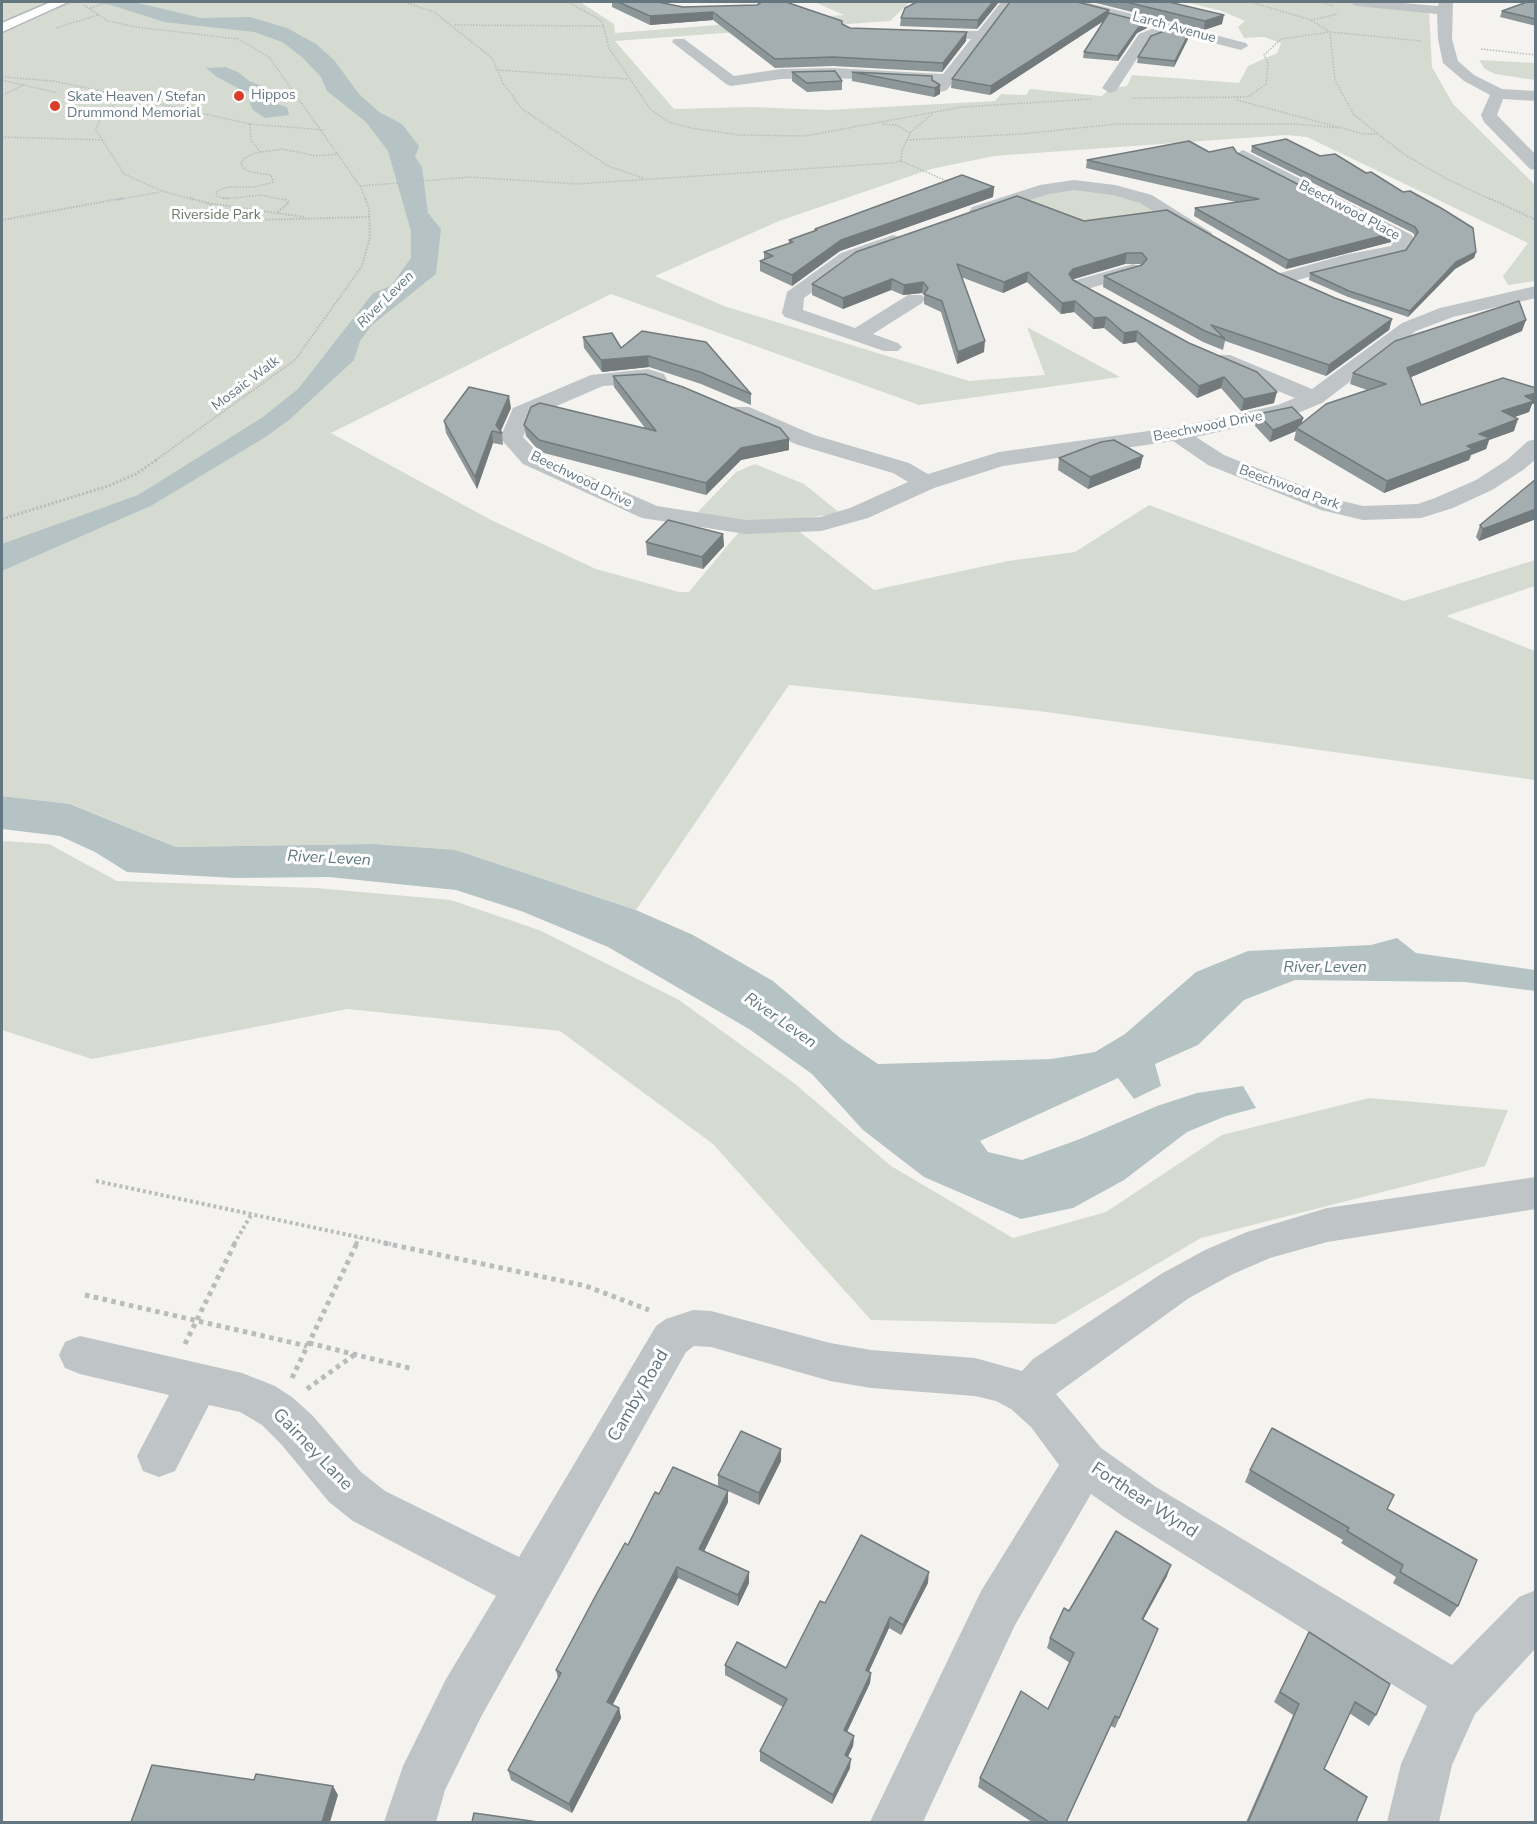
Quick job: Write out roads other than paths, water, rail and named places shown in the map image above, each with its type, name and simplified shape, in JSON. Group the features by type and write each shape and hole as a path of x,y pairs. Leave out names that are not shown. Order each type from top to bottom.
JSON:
{"main road":[{"path":"2,28 56,6"}],"street":[{"path":"679,42 731,81 781,74 833,73 944,83 1008,2"},
{"name":"Larch Avenue","path":"1071,2 1241,46"},
{"path":"1356,2 1445,6 1451,63 1469,78 1499,94 1536,96"},
{"path":"1105,93 1144,37 1168,27"},
{"path":"905,32 982,35"},
{"path":"1499,94 1492,104 1489,115 1492,122 1536,165"},
{"name":"Beechwood Place","path":"1243,155 1405,239 1397,250 1351,259 1284,278"},
{"path":"955,219 1046,189 1074,185 1115,190 1146,199 1218,242"},
{"path":"891,346 792,313 794,296 848,257 913,234"},
{"path":"1266,268 1312,291"},
{"path":"1101,297 1080,285 1133,270"},
{"name":"Beechwood Drive","path":"681,387 648,376 599,380 521,413 511,438 531,459 651,513 746,527 821,524 866,510 926,483 999,459 1177,434 1257,419 1314,398 1399,324 1447,312 1530,297"},
{"path":"857,335 915,299"},
{"path":"1206,353 1314,398"},
{"path":"723,404 806,440 901,468 926,483"},
{"name":"Beechwood Park","path":"1177,434 1216,460 1330,505 1362,513 1421,511 1444,503 1484,485 1515,465 1536,446"},
{"path":"840,490 866,510"},
{"path":"1085,1463 1046,1413 1026,1395 1048,1373 1068,1358 1175,1286 1219,1262 1261,1244 1327,1225 1536,1193"},
{"name":"Camby Road","path":"410,1822 421,1784 464,1697 671,1339 681,1332 711,1329 780,1350 871,1369 975,1377 1004,1383 1026,1395"},
{"name":"Gairney Lane","path":"80,1355 242,1393 277,1411 297,1430 345,1487 369,1506 528,1587"},
{"path":"159,1456 184,1379"},
{"name":"Forthear Wynd","path":"896,1822 998,1608 1085,1463 1140,1502 1457,1696"},
{"path":"1413,1822 1427,1764 1457,1696 1503,1645 1536,1614"}],"water":[{"name":"River Leven","path":"90,2 134,2 201,18 250,17 287,28 316,44 334,60 359,94 379,112 402,124 419,146 415,157 422,167 428,213 441,229 436,274 372,325 360,341 354,360 289,420 264,438 151,506 2,571 2,544 138,495 263,417 298,389 373,293 391,286 411,258 411,231 388,151 366,122 327,91 321,77 302,57 282,42 254,32 164,22 111,5"},
{"path":"225,67 264,87 253,93 240,89 217,77 206,68"},
{"path":"248,99 264,100 287,107 289,115 265,118 253,110"},
{"name":"River Leven","path":"2,796 70,804 176,847 371,844 455,850 636,910 693,935 773,981 840,1038 878,1064 1051,1059 1095,1052 1125,1034 1196,972 1248,951 1371,945 1397,938 1416,953 1535,970 1535,991 1465,982 1295,980 1244,1000 1198,1045 1155,1064 1161,1086 1134,1099 1118,1078 980,1141 988,1152 1022,1160 1080,1139 1157,1106 1197,1093 1243,1086 1256,1108 1226,1116 1187,1132 1124,1180 1073,1208 1021,1219 924,1177 863,1130 812,1074 749,1029 608,947 521,911 456,890 329,877 235,878 127,872 95,852 60,836 2,829"}],"place":[{"name":"Hippos","path":"239,96"},
{"name":"Skate Heaven / Stefan Drummond Memorial","path":"55,106"}],"park label":[{"name":"Riverside Park","path":"216,216"}]}
